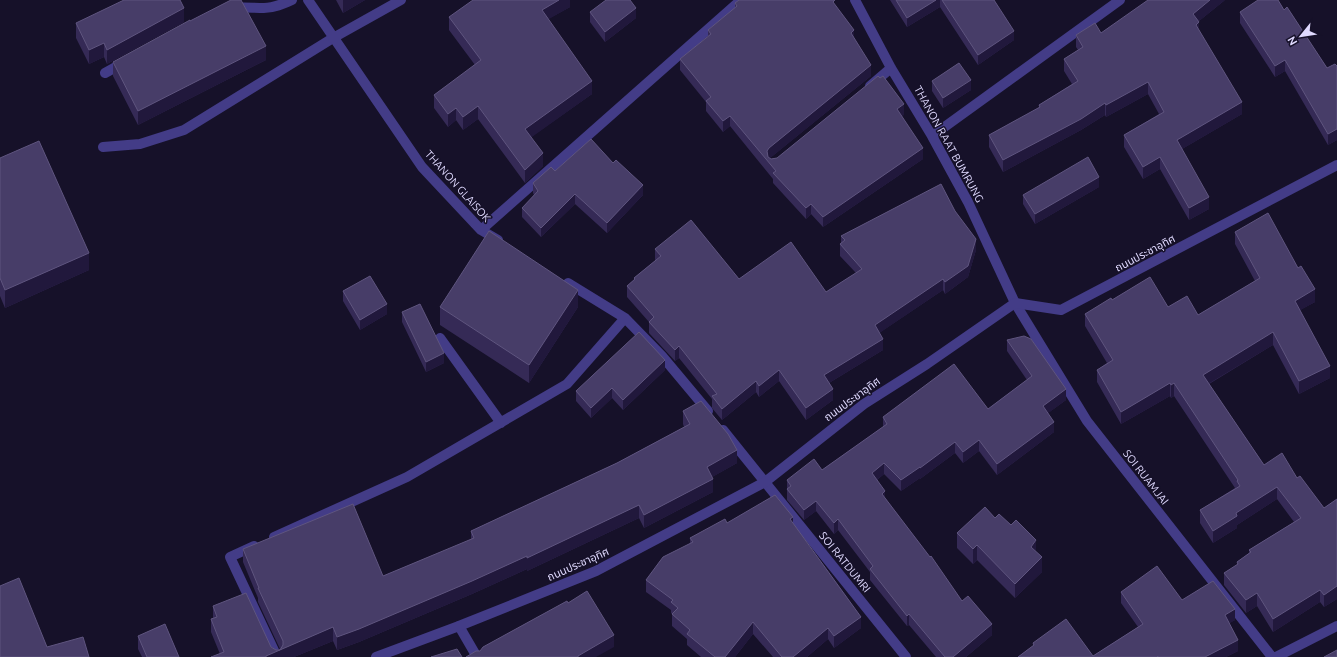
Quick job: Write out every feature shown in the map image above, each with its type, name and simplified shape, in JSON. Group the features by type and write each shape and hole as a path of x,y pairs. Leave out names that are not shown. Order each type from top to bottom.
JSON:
{"street":[{"path":"222,10 242,7 265,8 276,6 292,0"},
{"name":"THANON GLAISOK","path":"308,0 422,167 481,230 507,246"},
{"path":"103,147 140,144 184,130 334,38 401,0"},
{"path":"481,230 741,0"},
{"name":"THANON RAAT BUMRUNG","path":"855,0 968,202 1015,303"},
{"path":"932,136 1120,0"},
{"path":"105,72 133,57"},
{"path":"862,92 892,68"},
{"name":"ถนนประชาอุทิศ","path":"376,657 596,571 765,482 864,404 927,364 1015,303 1061,310 1337,165"},
{"path":"560,278 626,318 662,356 765,482"},
{"name":"SOI RUAMJAI","path":"1015,303 1087,421 1272,657"},
{"path":"277,657 230,557 407,477 567,384 626,318"},
{"path":"440,338 501,423"},
{"name":"SOI RATDUMRI","path":"765,482 906,657"},
{"path":"458,626 477,657"},
{"path":"1276,657 1337,626"}],"building":[{"path":"124,0 180,0 184,8 107,50 104,43 89,50 76,23"},
{"path":"231,0 241,0 266,46 138,111 113,62 190,20"},
{"path":"473,0 559,0 542,10 592,81 525,129 543,153 525,170 478,106 463,117 456,108 448,114 434,95 481,60 449,17"},
{"path":"606,0 630,0 636,8 605,32 590,12"},
{"path":"739,0 835,0 833,2 854,30 851,33 871,65 769,148 767,151 768,157 771,159 777,158 878,76 880,78 883,76 904,104 897,109 923,148 823,217 811,204 806,208 773,173 776,171 730,116 723,121 706,101 711,97 680,59 711,34 708,30 737,6 735,3"},
{"path":"896,0 936,0 907,18"},
{"path":"942,0 994,0 1014,31 978,55"},
{"path":"1148,0 1210,0 1193,14 1199,22 1196,25 1242,102 1177,140 1209,197 1189,208 1160,157 1143,167 1124,135 1164,112 1148,82 1106,105 1105,103 1081,119 1003,160 989,135 1040,107 1039,105 1078,81 1064,59 1083,47 1076,35 1095,23 1101,33"},
{"path":"1258,0 1278,0 1284,10 1287,7 1327,68 1335,64 1337,66 1337,129 1328,134 1285,60 1275,66 1240,12"},
{"path":"959,63 971,80 943,98 932,81"},
{"path":"591,139 613,163 616,160 643,185 607,223 575,194 541,228 522,208 538,191 533,183 551,167 555,171"},
{"path":"39,141 89,253 5,290 0,278 0,158"},
{"path":"1088,157 1099,177 1035,214 1023,195"},
{"path":"941,184 955,211 976,239 968,266 945,282 943,279 875,325 883,339 824,375 833,389 806,408 779,370 759,386 756,381 722,409 712,396 717,394 679,346 675,350 649,322 654,317 627,286 635,279 634,278 661,256 655,249 691,220 739,279 791,242 826,292 862,269 840,244 845,240 841,236"},
{"path":"1268,213 1298,268 1301,266 1315,289 1295,301 1330,366 1299,381 1273,332 1203,375 1264,465 1282,453 1297,478 1300,476 1324,508 1337,499 1337,586 1324,595 1320,590 1273,619 1257,593 1246,600 1224,573 1238,564 1237,562 1251,552 1249,550 1301,518 1277,487 1236,513 1237,516 1213,531 1200,510 1240,486 1237,481 1238,480 1174,383 1171,385 1170,383 1121,412 1097,370 1113,360 1085,314 1150,277 1168,307 1187,296 1198,315 1260,278 1235,232"},
{"path":"489,231 578,290 529,365 440,307"},
{"path":"370,276 387,304 360,320 343,291"},
{"path":"420,304 444,353 426,362 402,312"},
{"path":"639,332 665,360 623,400 612,388 591,408 576,391"},
{"path":"1024,336 1031,339 1066,389 1043,406 1054,422 997,464 979,440 963,452 955,442 901,480 884,463 872,473 885,491 882,494 930,557 931,556 962,601 968,596 992,624 953,657 945,657 909,614 907,616 870,569 873,566 838,519 834,523 816,501 804,510 787,489 791,486 787,480 814,459 822,470 887,424 883,417 954,364 988,409 1032,376 1007,340"},
{"path":"701,401 728,434 737,450 707,467 713,479 644,515 639,505 527,558 527,556 359,629 337,637 333,627 280,650 283,645 283,641 258,588 243,549 353,504 383,576 474,538 471,531 617,463 690,424 683,411"},
{"path":"775,495 793,517 790,519 861,617 834,636 828,628 793,657 782,657 753,622 725,657 715,657 687,634 690,630 672,614 678,608 671,602 673,600 646,580 663,557 693,542 690,538 725,519 727,523"},
{"path":"985,507 995,518 999,514 1011,525 1016,520 1036,540 1031,547 1042,557 1015,584 977,545 973,549 957,533"},
{"path":"1157,566 1182,600 1213,581 1235,609 1225,615 1238,640 1205,657 1018,657 1034,645 1033,643 1066,619 1093,656 1143,624 1121,592"},
{"path":"19,578 47,647 83,637 89,657 0,657 0,586"},
{"path":"587,591 614,635 578,657 466,657 476,651 480,651 483,647 567,601 568,603"},
{"path":"246,593 271,647 276,650 280,650 266,657 211,657 224,652 211,619 217,617 213,606"},
{"path":"165,624 179,657 147,657 138,636"},
{"path":"457,649 462,657 431,657"},
{"path":"1337,650 1337,657 1324,657"}]}
